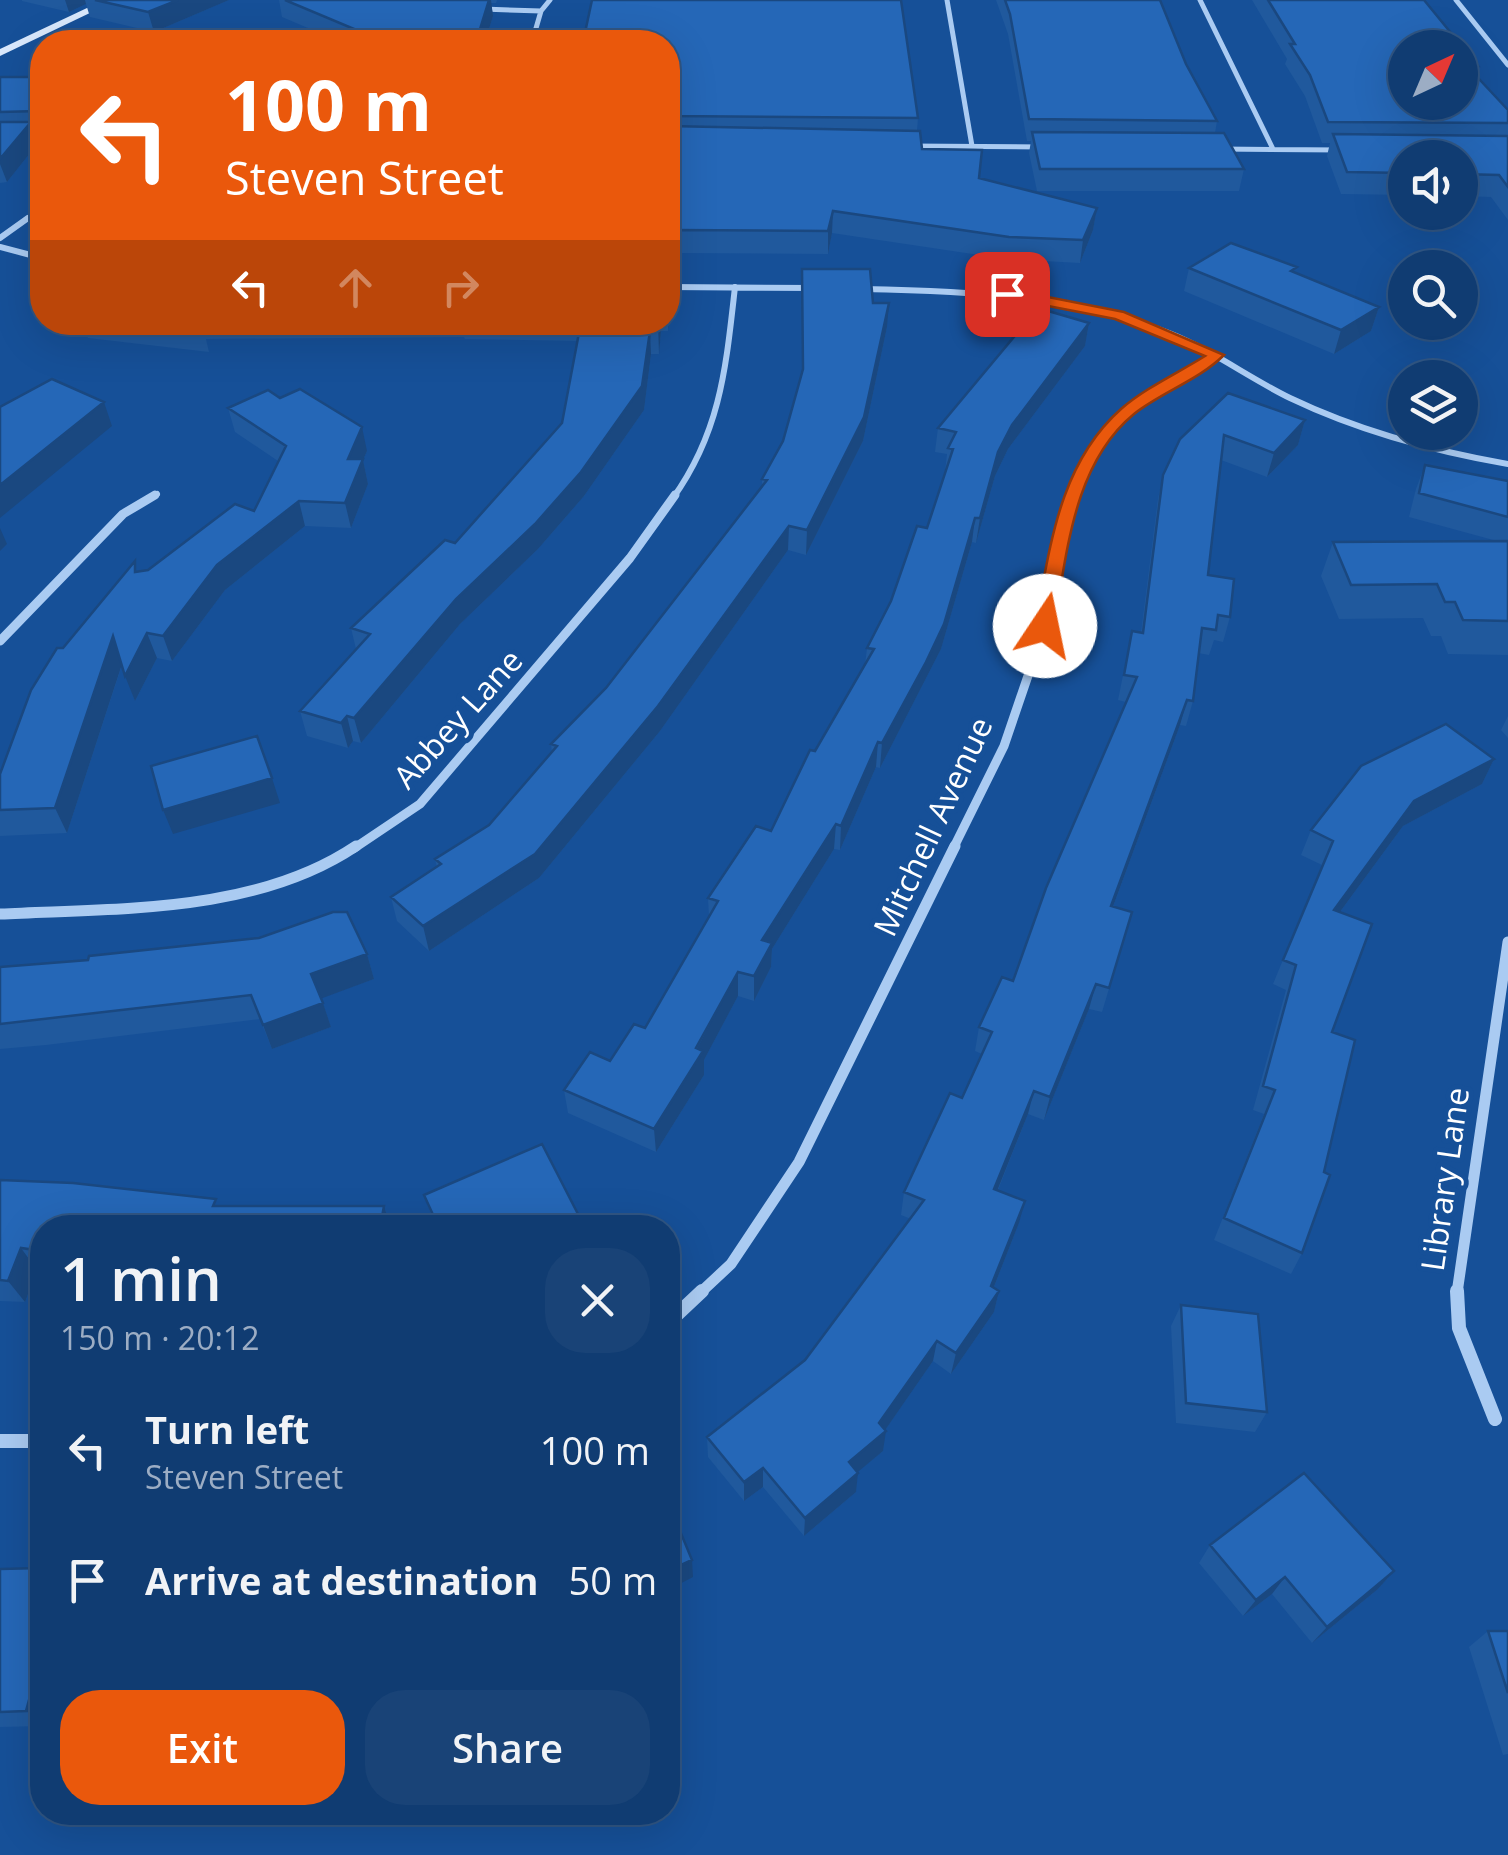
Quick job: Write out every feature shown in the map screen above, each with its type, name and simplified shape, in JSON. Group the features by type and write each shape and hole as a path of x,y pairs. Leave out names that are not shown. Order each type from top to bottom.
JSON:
{"street":[{"path":"49,30 112,0"},
{"path":"535,30 541,11 550,0"},
{"path":"947,0 972,146"},
{"path":"1200,0 1273,149"},
{"path":"1456,0 1508,64"},
{"path":"470,8 541,11"},
{"path":"0,53 30,39"},
{"path":"0,137 30,138"},
{"path":"892,146 1047,147"},
{"path":"1216,148 1351,150"},
{"path":"0,238 30,217"},
{"path":"0,247 30,255"},
{"path":"680,286 831,288"},
{"name":"Abbey Lane","path":"0,914 176,906 259,888 342,856 420,804 630,558 694,468 723,393 735,288"},
{"path":"850,288 1007,294 1118,315 1217,355 1287,396 1371,432 1508,464"},
{"name":"Mitchell Avenue","path":"680,1311 732,1264 799,1162 995,764 1045,626 1066,512 1092,452 1127,412 1217,355"},
{"path":"0,641 123,514 157,494"},
{"name":"Library Lane","path":"1495,1419 1459,1328 1456,1282 1508,942"},
{"path":"0,1441 30,1441"}],"building":[{"path":"95,0 178,0 148,12"},
{"path":"285,0 489,0 480,30 356,30"},
{"path":"592,0 901,0 918,118 680,116 680,30 586,30"},
{"path":"1005,0 1160,0 1186,64 1217,121 1029,119"},
{"path":"1268,0 1424,0 1449,30 1388,30 1388,120 1478,120 1478,78 1508,110 1508,123 1328,122 1310,75 1290,44 1295,44"},
{"path":"0,77 30,77 30,111 0,112"},
{"path":"0,122 30,122 30,123 0,159"},
{"path":"680,126 920,131 922,149 982,150 979,178 1097,208 1083,240 1009,237 833,211 828,231 680,230"},
{"path":"1032,132 1224,133 1244,169 1040,169"},
{"path":"1333,134 1508,136 1508,187 1499,175 1478,174 1478,140 1388,140 1388,173 1347,172"},
{"path":"1231,243 1297,267 1291,271 1379,307 1341,330 1189,268"},
{"path":"802,269 870,269 873,303 889,303 864,417 807,530 789,526 658,706 535,854 423,926 391,897 441,864 435,859 489,825 557,746 551,744 606,688 767,480 762,479 783,441 803,369"},
{"path":"1038,308 1089,323 1012,425 998,452 944,624 882,743 878,742 841,826 836,824 762,940 772,943 754,976 738,972 696,1048 703,1051 654,1129 564,1090 590,1052 610,1061 634,1024 645,1028 718,901 708,898 756,826 771,831 810,750 815,751 874,649 867,648 891,601 917,526 927,528 953,449 948,448 956,432 938,428"},
{"path":"579,335 649,335 642,386 581,472 535,524 456,599 354,718 347,716 341,723 300,711 370,634 351,628 445,540 455,543 562,423"},
{"path":"52,379 104,402 0,485 0,407"},
{"path":"300,389 362,427 348,459 363,459 345,503 299,501 217,565 163,636 147,633 125,676 113,636 55,808 0,810 0,774 31,690 57,648 63,648 135,561 135,572 148,570 235,504 254,511 286,446 228,408 268,390 280,398"},
{"path":"1228,393 1305,420 1274,453 1224,435 1208,575 1234,579 1230,617 1218,615 1216,630 1202,628 1193,701 1187,700 1111,906 1132,912 1109,988 1096,984 1050,1097 1034,1091 994,1189 1025,1201 991,1286 999,1291 956,1353 937,1341 879,1423 886,1431 849,1462 858,1473 805,1518 763,1468 744,1482 707,1437 805,1360 924,1200 904,1192 950,1093 962,1098 992,1032 979,1027 1002,977 1013,981 1046,888 1137,677 1124,675 1132,631 1143,633 1163,475 1180,439"},
{"path":"1425,465 1508,481 1508,517 1419,493"},
{"path":"1508,541 1508,621 1463,620 1455,602 1445,602 1437,584 1351,585 1333,542"},
{"path":"1446,724 1494,759 1414,801 1334,910 1372,924 1332,1032 1355,1040 1324,1172 1330,1175 1302,1253 1224,1218 1275,1090 1263,1086 1296,965 1283,960 1333,841 1311,830 1361,766"},
{"path":"257,736 272,778 163,810 151,766"},
{"path":"333,912 347,912 367,954 311,974 323,1003 263,1025 251,995 0,1024 0,967 259,938"},
{"path":"542,1144 578,1215 433,1215 424,1195"},
{"path":"0,1180 73,1183 216,1199 213,1206 384,1206 382,1215 30,1215 30,1249 21,1248 8,1281 0,1280"},
{"path":"1181,1305 1258,1314 1267,1412 1186,1403"},
{"path":"1304,1473 1394,1571 1327,1627 1285,1577 1256,1600 1210,1545"},
{"path":"680,1531 692,1560 680,1566"},
{"path":"30,1568 30,1696 26,1711 0,1712 0,1569"},
{"path":"1488,1631 1508,1631 1508,1693"}],"route":[{"path":"1007,294 1118,315 1217,355 1127,412 1092,452 1066,512 1045,626"}]}
